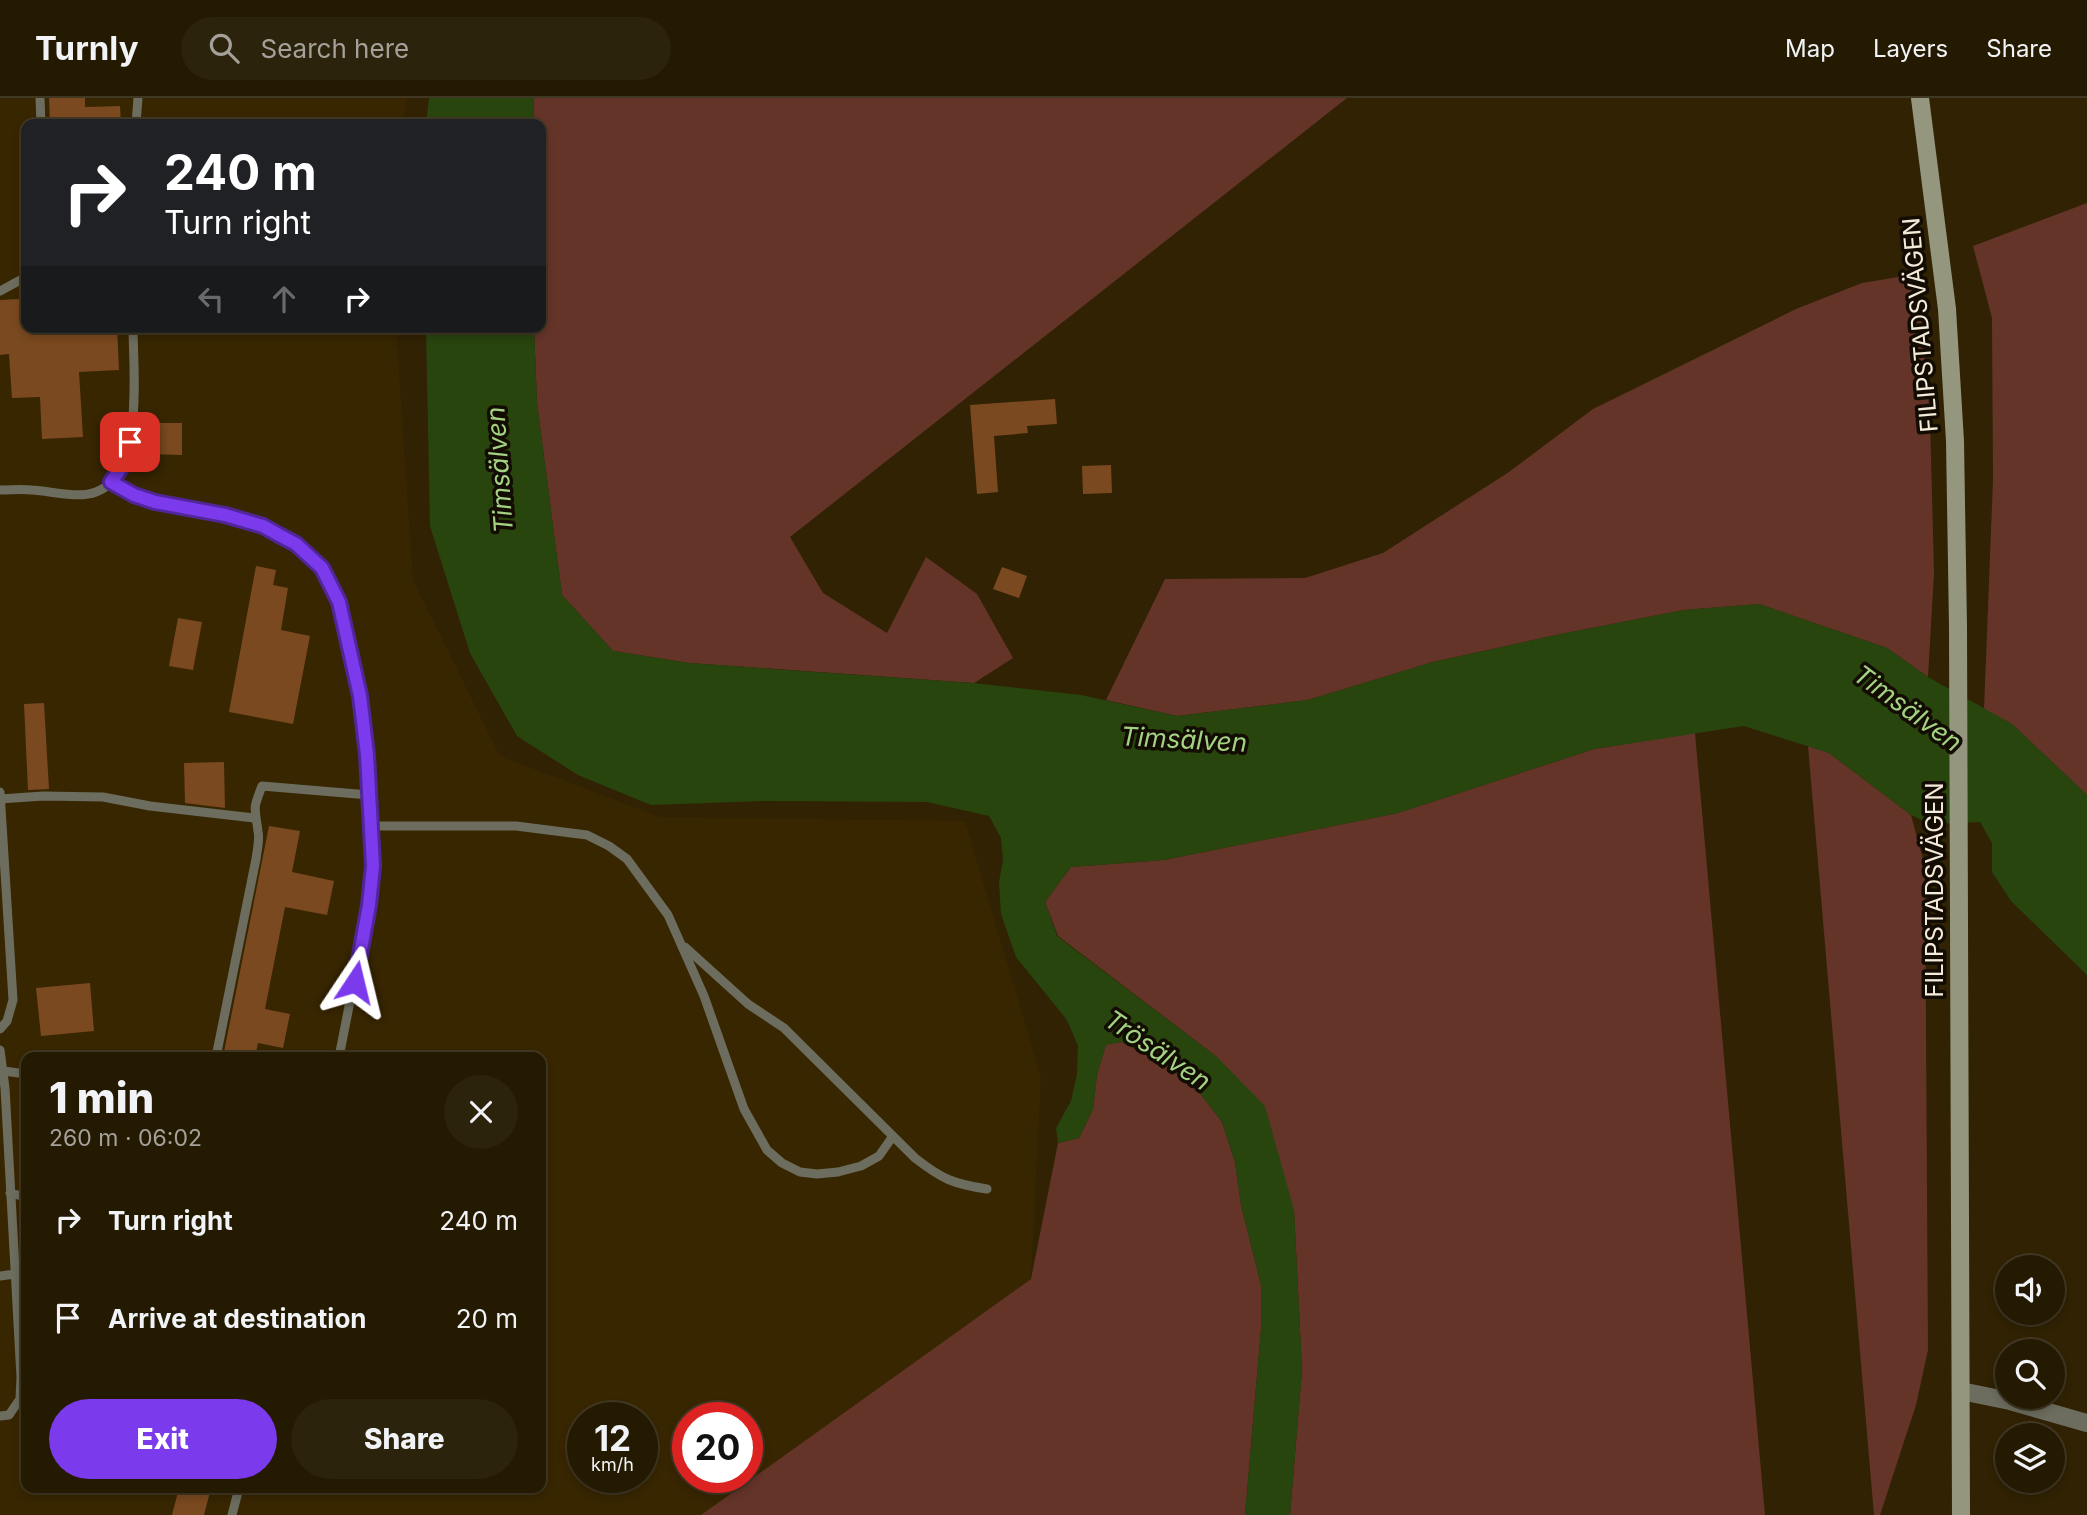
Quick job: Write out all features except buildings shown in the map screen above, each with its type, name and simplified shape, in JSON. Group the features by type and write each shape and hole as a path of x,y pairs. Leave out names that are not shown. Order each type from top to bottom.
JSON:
{"main road":[{"name":"FILIPSTADSVÄGEN","path":"1920,98 1947,309 1955,442 1961,1515"}],"street":[{"path":"1961,1391 2010,1401 2087,1423"}],"lane":[{"path":"40,98 41,119"},
{"path":"136,119 138,98"},
{"path":"0,291 21,280"},
{"path":"0,490 28,489 78,494 97,492 111,482 123,465 130,442 133,333"},
{"path":"111,482 134,495 155,502 225,515 263,526 296,544 322,568 339,602 360,696 373,866 369,905 340,1052"},
{"path":"217,1052 256,859 259,831 254,818 254,805 262,786 369,795"},
{"path":"0,792 13,1000 6,1021 0,1029"},
{"path":"0,799 43,796 103,797 150,806 254,818"},
{"path":"369,825 516,826 587,835 609,846 627,859 668,915 704,996 744,1110 767,1150 782,1163 800,1172 838,1172 861,1166 878,1156 893,1136"},
{"path":"677,939 748,1004 784,1028 915,1158 938,1177 960,1185 986,1189"},
{"path":"0,1050 4,1071 21,1377 20,1399 9,1415 0,1416"},
{"path":"4,1071 21,1073"},
{"path":"10,1193 21,1196"},
{"path":"0,1276 15,1274"},
{"path":"232,1515 238,1493"}],"shaded area":[{"path":"0,98 407,98 404,119 21,119 21,333 396,333 413,580 500,756 660,817 965,821 1041,1077 1031,1279 763,1471 763,1402 672,1402 672,1493 732,1493 701,1515 0,1515"},
{"path":"534,98 1347,98 790,537 823,593 887,633 926,557 977,594 1013,658 974,683 689,663 613,651 562,595 537,403 534,333 546,333 546,119 533,119"},
{"path":"2087,203 2087,795 2012,724 1984,709 1993,480 1992,318 1973,246"},
{"path":"1917,274 1930,417 1934,573 1928,677 1887,648 1759,604 1684,610 1561,634 1433,662 1308,700 1177,716 1106,700 1165,579 1305,578 1383,553 1509,472 1593,409 1796,309 1862,283"},
{"path":"1695,733 1765,1515 1290,1515 1302,1370 1294,1210 1217,1057 1058,936 1045,902 1071,867 1164,860 1398,813 1594,749"},
{"path":"1808,746 1829,753 1911,815 1925,867 1928,1350 1916,1405 1880,1515 1874,1515"},
{"path":"1122,1042 1171,1069 1199,1092 1222,1122 1235,1162 1241,1205 1261,1285 1261,1329 1245,1515 701,1515 732,1493 763,1493 763,1471 1031,1279 1058,1143 1079,1138 1093,1109 1097,1075 1106,1044"}],"water":[{"path":"429,98 534,98 533,119 427,119"},
{"path":"426,333 534,333 537,403 562,595 613,651 689,663 973,683 1081,695 1177,716 1308,700 1433,662 1561,634 1684,610 1759,604 1887,648 1928,677 2012,724 2087,795 2087,975 2011,901 1992,872 1992,843 1980,822 1931,824 1911,815 1829,753 1744,726 1594,749 1398,813 1164,860 1071,867 1045,902 1057,936 1217,1057 1265,1106 1294,1210 1302,1370 1290,1515 1245,1515 1261,1329 1261,1285 1241,1205 1235,1162 1222,1122 1199,1092 1171,1069 1122,1042 1106,1045 1097,1075 1093,1109 1079,1138 1058,1143 1056,1128 1071,1101 1077,1074 1078,1046 1067,1020 1016,957 1001,914 1001,838 989,816 927,802 765,801 651,805 578,775 517,736 470,653 430,526"}],"route":[{"path":"130,442 123,465 111,482 134,495 155,502 225,515 263,526 296,544 322,568 339,602 360,696 367,755 373,866 355,982"}],"water label":[{"name":"Timsälven","path":"499,470"},
{"name":"Timsälven","path":"1908,708"},
{"name":"Timsälven","path":"1184,739"},
{"name":"Trösälven","path":"1158,1050"}]}
